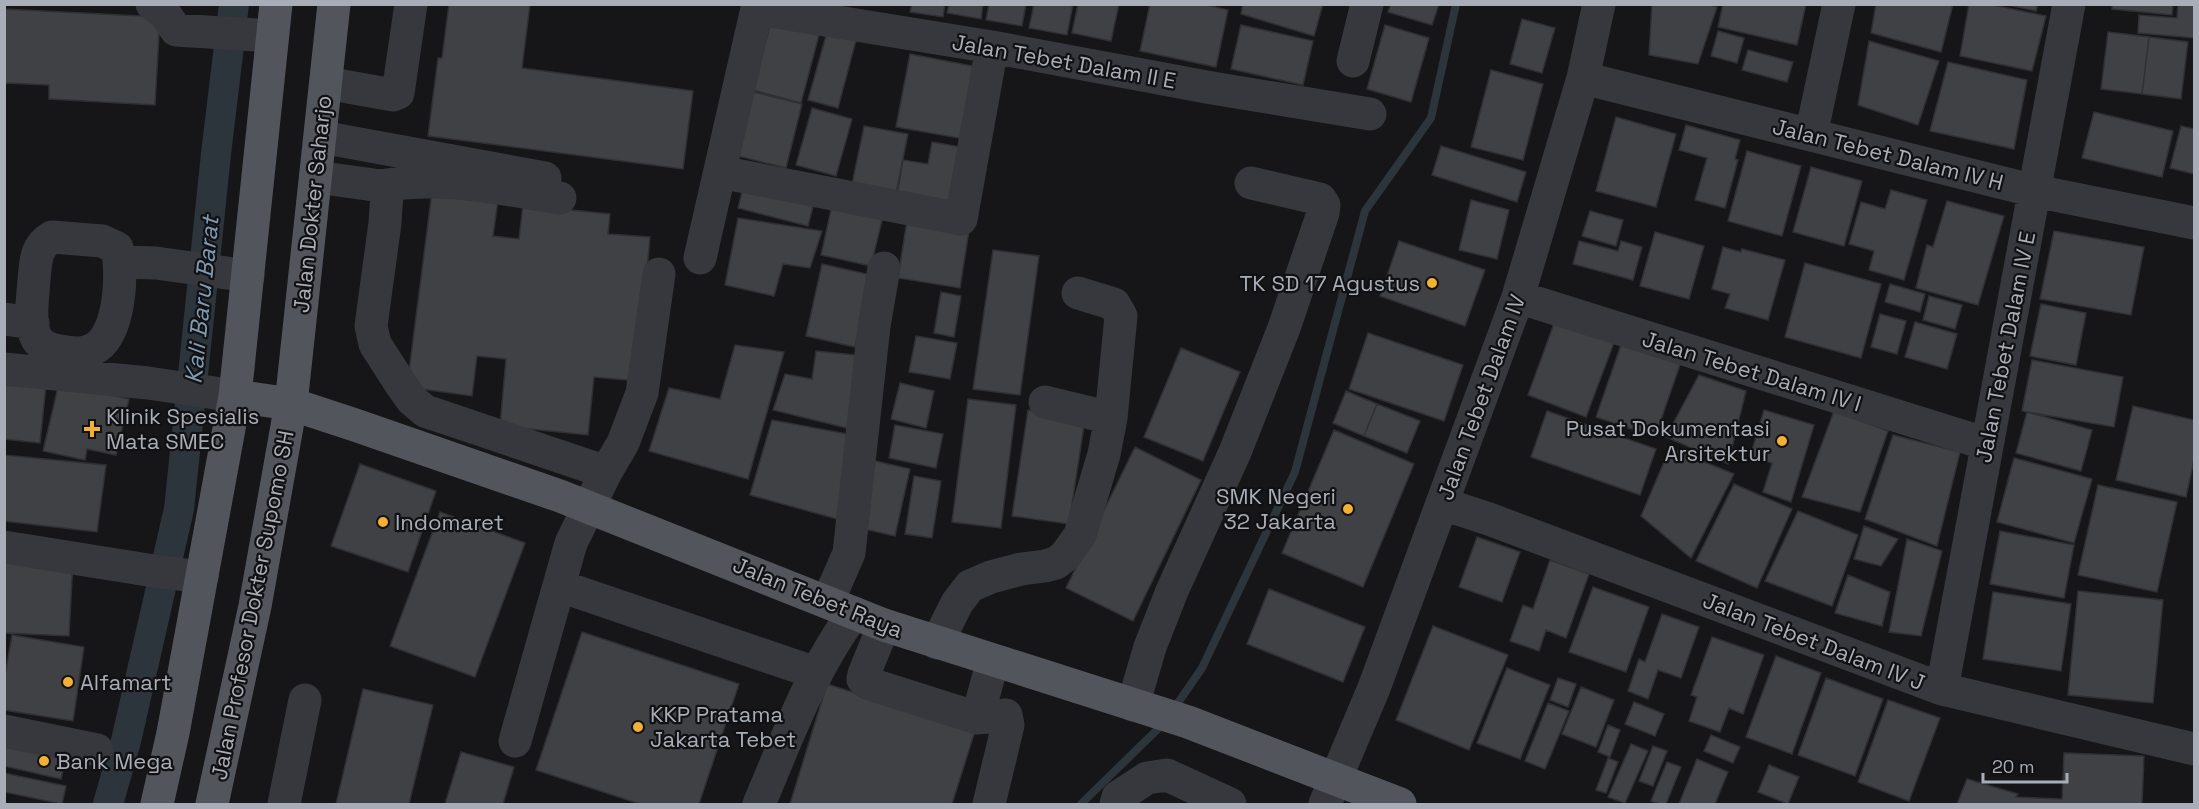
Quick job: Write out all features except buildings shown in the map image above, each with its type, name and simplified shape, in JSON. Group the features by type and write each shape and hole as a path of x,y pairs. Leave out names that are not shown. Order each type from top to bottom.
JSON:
{"main road":[{"name":"Jalan Dokter Saharjo","path":"291,404 334,4"},
{"path":"157,804 173,733 177,574 226,395 248,276 274,20"},
{"name":"Jalan Tebet Raya","path":"226,395 291,404 355,424 590,507 884,625 1188,722 1330,792 1400,804"},
{"name":"Jalan Profesor Dokter Supomo SH","path":"212,804 255,606 291,404"}],"street":[{"path":"152,4 165,14 176,30 234,34 274,20"},
{"path":"326,83 393,95 398,93 411,4"},
{"path":"1353,61 1367,4"},
{"name":"Jalan Tebet Dalam IV","path":"1330,792 1374,688 1518,297 1582,78 1599,4"},
{"path":"1811,135 1839,4"},
{"name":"Jalan Tebet Dalam IV E","path":"1942,689 2069,4"},
{"path":"700,258 758,7"},
{"name":"Jalan Tebet Dalam II E","path":"758,7 1370,114"},
{"path":"720,172 962,219 992,47"},
{"name":"Jalan Tebet Dalam IV H","path":"1582,78 2035,191 2194,223"},
{"path":"316,177 381,186 400,182 426,182 553,188 321,137"},
{"path":"1145,708 1150,647 1235,452 1284,328 1323,213 1324,205 1320,199 1251,183"},
{"path":"381,186 387,192 386,223 371,326 375,344 412,400 425,411 606,472"},
{"path":"52,237 102,241 117,248 121,262 117,303 112,325 105,339 96,348 82,353 52,350 19,321 42,243 52,237"},
{"path":"121,262 156,263 248,276"},
{"path":"759,804 816,673 834,638 849,553 874,326 884,268"},
{"path":"515,741 571,543 596,491 623,443 642,393 659,274"},
{"path":"937,643 957,603 970,586 991,577 1056,563 1065,556 1080,535 1104,454 1111,418 1121,316 1114,304 1077,293"},
{"name":"Jalan Tebet Dalam IV I","path":"1518,297 1987,444"},
{"path":"4,369 148,383 226,395"},
{"path":"1045,402 1111,418"},
{"name":"Jalan Tebet Dalam IV J","path":"1443,504 1942,689 2194,749"},
{"path":"4,547 177,574"},
{"path":"560,586 816,673"},
{"path":"884,625 864,674 867,683 977,718 1006,715 1008,725 989,804"},
{"path":"977,718 993,661"},
{"path":"284,804 305,700"},
{"path":"4,731 97,750"},
{"path":"1116,804 1118,796 1147,778 1167,775 1230,804"}],"waterway":[{"name":"Kali Baru Barat","path":"108,804 126,741 179,509 234,4"},
{"path":"1173,710 1202,668 1295,472 1365,211 1431,118 1456,4"},
{"path":"1081,804 1164,723"}],"place":[{"name":"TK SD 17 Agustus","path":"1432,283"},
{"name":"Klinik Spesialis Mata SMEC","path":"92,429"},
{"name":"Pusat Dokumentasi Arsitektur","path":"1782,441"},
{"name":"SMK Negeri 32 Jakarta","path":"1348,509"},
{"name":"Indomaret","path":"383,522"},
{"name":"Alfamart","path":"68,682"},
{"name":"KKP Pratama Jakarta Tebet","path":"638,727"},
{"name":"Bank Mega","path":"44,761"}]}
